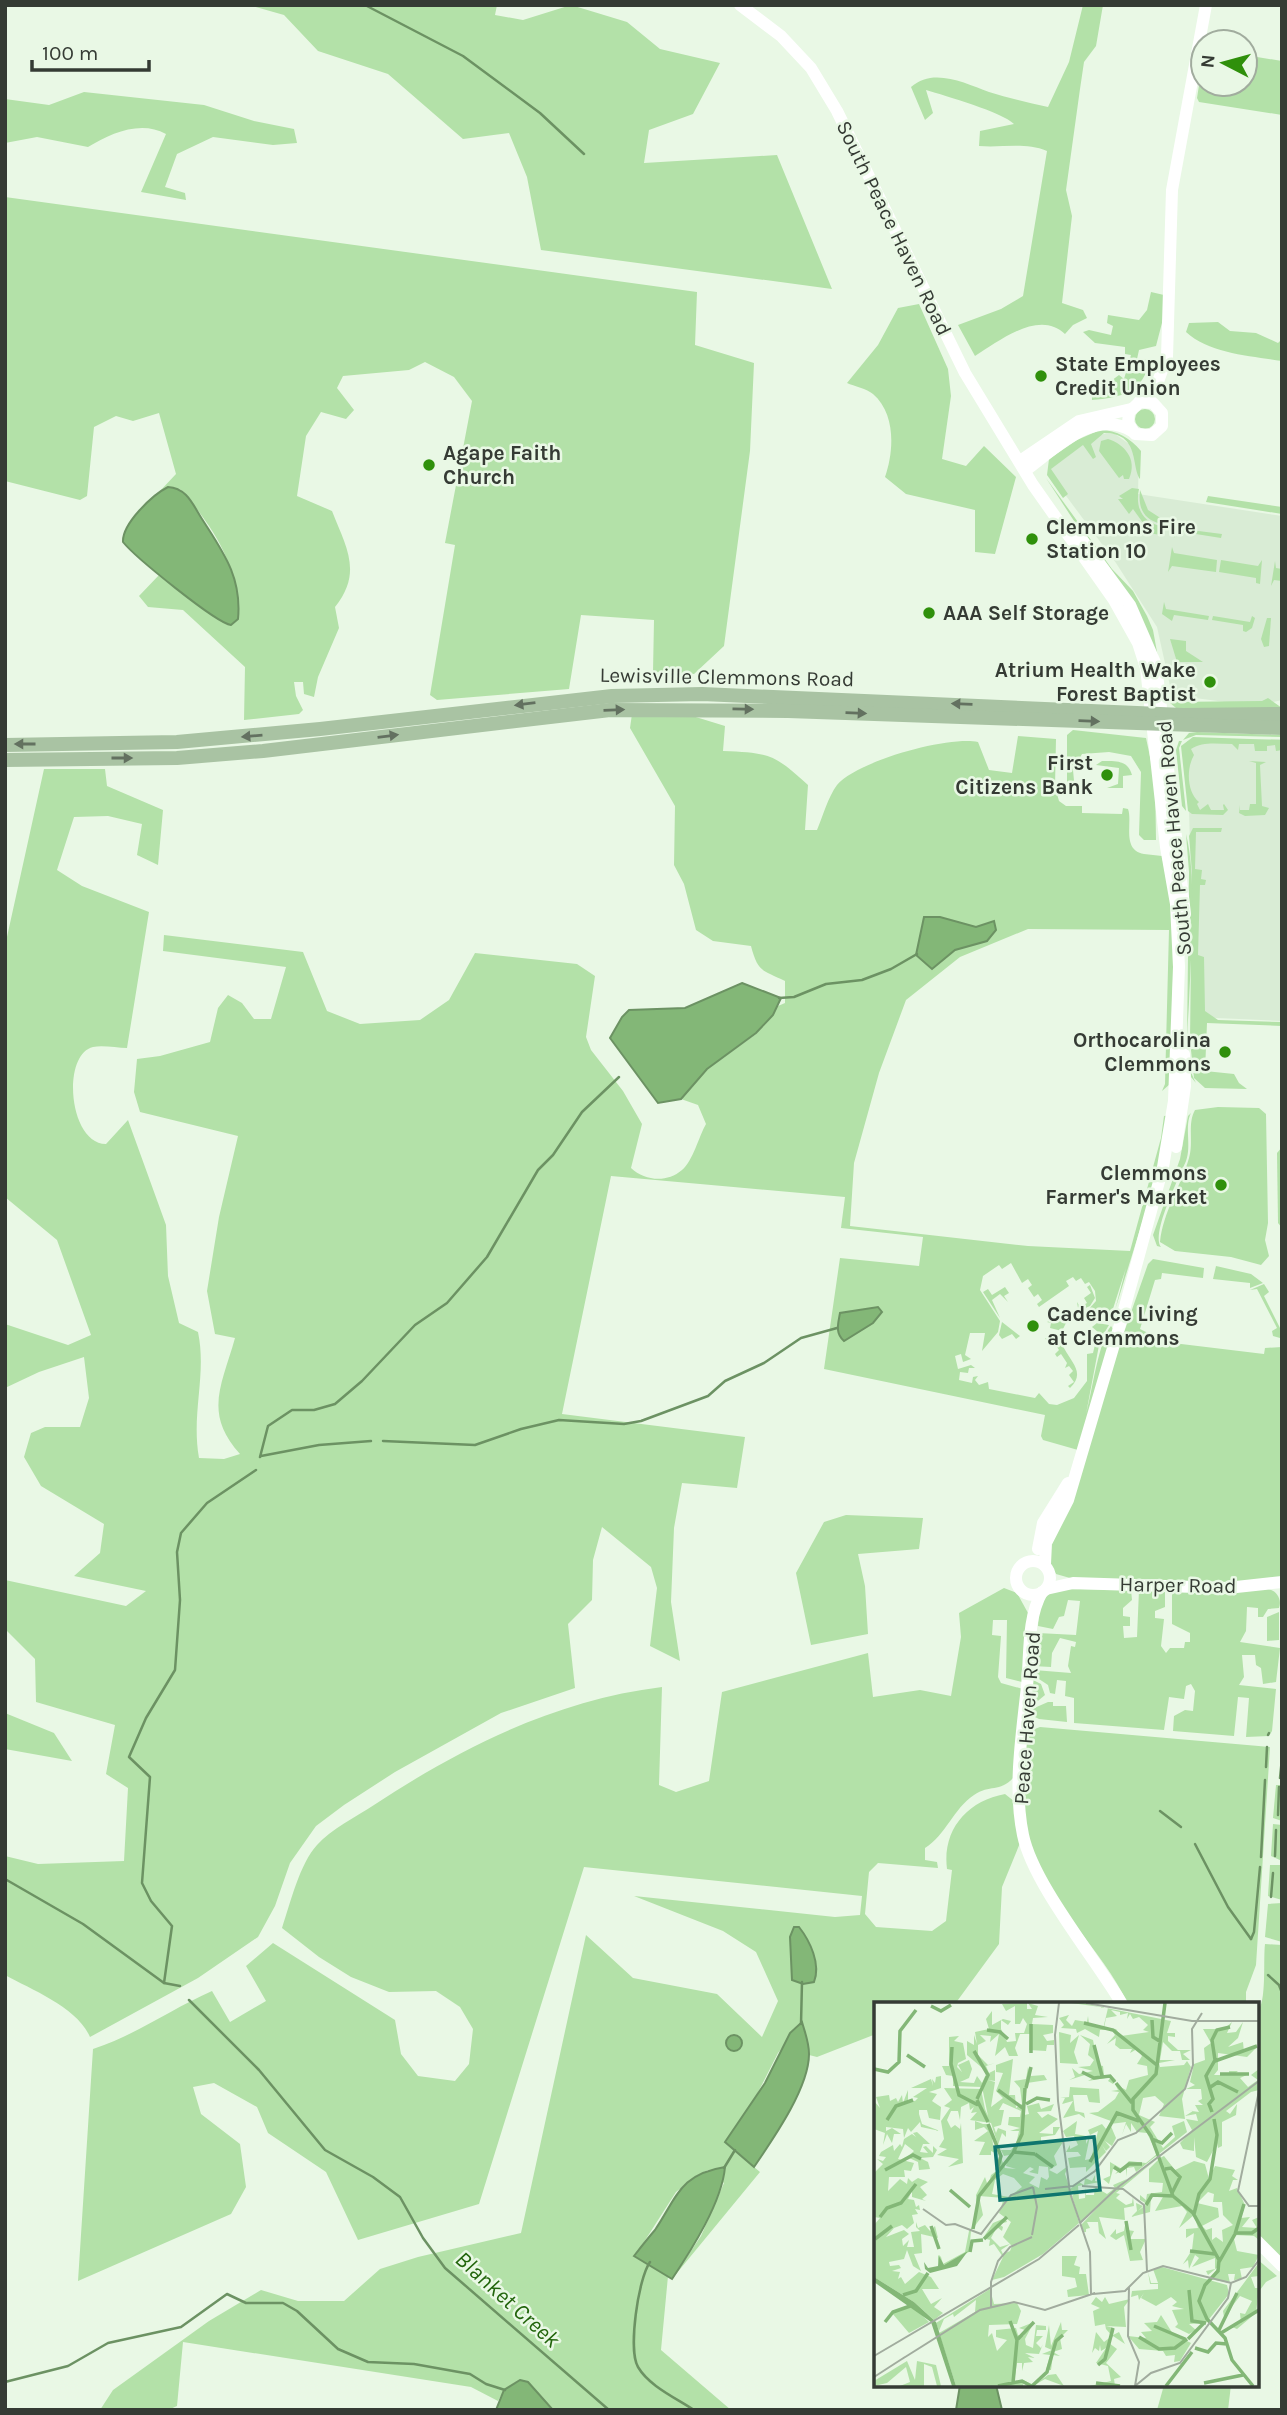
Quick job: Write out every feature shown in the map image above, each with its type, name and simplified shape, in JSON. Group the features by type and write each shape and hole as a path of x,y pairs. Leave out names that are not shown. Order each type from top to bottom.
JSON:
{"main road":[{"name":"South Peace Haven Road","path":"740,5 781,36 811,68 827,94 965,373 1023,466 1107,571 1130,606 1156,665 1158,719 1178,934 1176,1084 1163,1167 1077,1468"},
{"path":"1023,466 1091,425 1114,423 1143,437 1157,433 1163,422 1160,408 1168,368 1171,236 1206,5"},
{"path":"1133,432 1128,421 1135,405 1158,384 1167,357"},
{"path":"1023,466 1079,421 1149,401 1160,408"},
{"name":"Lewisville Clemmons Road","path":"5,745 177,742 320,729 612,696 727,695 1282,728"},
{"name":"Lewisville Clemmons Road","path":"5,760 177,758 263,751 610,710 763,710 1158,719 1282,714"},
{"path":"1077,1468 1068,1500 1046,1543 1044,1591 1032,1595 1023,1591 1016,1577 1019,1567 1038,1550 1043,1523 1077,1468"},
{"path":"1027,1562 1036,1560 1047,1569"},
{"name":"Harper Road","path":"1047,1569 1073,1583"},
{"name":"Harper Road","path":"1044,1591 1073,1583 1234,1587 1282,1582"},
{"name":"Peace Haven Road","path":"1023,1591 1033,1614"},
{"name":"Peace Haven Road","path":"1044,1591 1033,1614 1019,1779 1023,1836 1041,1878 1121,2002"},
{"path":"1259,2243 1282,2266"}],"shaded area":[{"path":"249,5 497,5 495,15 523,20 571,5 627,22 660,49 720,63 693,114 649,130 644,163 777,155 832,289 541,250 527,177 509,133 463,139 388,74 318,51 284,15"},
{"path":"1083,5 1103,5 1096,46 1084,62 1066,190 1072,216 1062,303 1083,310 1087,318 1073,325 1065,334 1055,327 1043,325 1019,330 975,356 958,325 1001,309 1023,296 1047,151 1022,146 979,146 980,131 1014,124 986,110 926,90 933,113 925,120 911,87 920,81 939,77 1048,107 1069,62"},
{"path":"1259,57 1282,61 1282,115 1199,102 1197,98 1259,98"},
{"path":"84,92 204,105 254,121 294,129 297,143 273,145 213,137 177,154 165,187 185,193 186,200 141,192 166,134 156,130 126,130 88,147 37,137 5,143 5,99 49,105"},
{"path":"5,197 697,292 695,345 754,363 750,451 724,646 694,674 653,672 654,620 581,615 569,689 437,700 430,695 455,545 445,543 472,401 454,377 425,362 409,370 343,376 337,388 354,410 346,419 321,412 306,436 297,496 332,511 349,559 348,582 335,607 339,628 318,677 314,697 304,694 303,682 294,682 296,696 303,710 299,714 244,720 245,667 183,610 148,607 139,596 160,574 220,620 231,625 238,619 234,582 223,549 214,534 180,489 168,487 160,491 176,474 159,413 133,421 116,416 94,427 87,496 80,500 5,481"},
{"path":"1151,292 1164,295 1164,315 1156,346 1139,350 1137,359 1149,360 1147,371 1130,391 1092,400 1092,395 1119,375 1124,379 1131,355 1125,354 1125,347 1095,343 1083,332 1089,330 1111,335 1113,326 1107,323 1108,315 1139,320 1147,310"},
{"path":"919,304 948,369 951,396 942,459 966,466 984,446 1016,477 995,554 975,552 975,510 906,494 885,477 891,445 886,412 873,394 847,383 878,345 898,308"},
{"path":"1218,322 1230,331 1256,333 1278,343 1282,339 1282,361 1219,350 1186,332 1189,323"},
{"path":"1145,409 1152,412 1155,419 1152,426 1145,429 1138,426 1135,419 1138,412"},
{"path":"1100,430 1112,431 1123,436 1141,451 1140,479 1129,444 1116,434 1104,433 1091,444 1096,457 1093,459 1083,445 1051,469 1068,494 1063,498 1047,475 1049,459 1077,440"},
{"path":"1107,433 1115,434 1139,451 1138,494 1282,516 1282,700 1256,706 1172,695 1157,627 1116,563 1049,473 1055,458 1083,440"},
{"path":"1108,439 1128,453 1132,465 1129,479 1124,479 1123,475 1119,478 1099,451 1101,441"},
{"path":"1046,478 1112,569 1133,591 1147,616 1153,630 1165,696 1093,550"},
{"path":"168,487 180,490 189,498 229,566 237,590 238,604 238,619 231,625 209,613 176,588 123,542 127,527 139,511"},
{"path":"1132,488 1139,489 1141,513 1149,521 1161,526 1161,535 1142,532 1146,527 1133,509 1129,514 1118,499 1123,499 1119,496"},
{"path":"1140,490 1148,510 1162,519 1161,524 1143,512"},
{"path":"1208,496 1282,507 1282,514 1206,502"},
{"path":"1175,528 1222,534 1221,538 1177,531 1174,538"},
{"path":"1172,547 1174,553 1217,560 1216,572 1172,566 1168,572"},
{"path":"1221,560 1258,566 1262,560 1260,584 1256,583 1256,578 1219,572"},
{"path":"1275,561 1276,568 1282,569 1282,581 1274,580 1271,586"},
{"path":"1164,602 1166,609 1209,616 1208,620 1174,615 1172,621 1162,614"},
{"path":"1213,616 1250,622 1252,616 1255,618 1252,628 1246,632 1243,631 1243,625 1212,620"},
{"path":"1267,618 1271,618 1269,646 1264,647 1261,639"},
{"path":"1170,639 1186,641 1186,651 1203,662 1177,662"},
{"path":"1268,698 1282,708 1176,708 1169,702 1262,701"},
{"path":"632,714 686,714 725,726 723,751 762,754 779,761 808,785 805,830 817,830 837,785 863,767 882,759 946,743 978,742 989,770 1012,773 1018,736 1056,739 1055,787 1059,801 1066,806 1082,806 1082,813 1122,814 1123,808 1128,809 1132,847 1144,854 1162,856 1172,910 1174,944 1170,1084 1162,1091 1165,1084 1169,930 1028,929 960,957 906,1000 879,1073 854,1163 850,1226 1028,1246 1130,1251 1161,1138 1164,1116 1170,1115 1166,1146 1115,1310 1126,1268 1112,1312 1088,1310 1096,1301 1095,1291 1089,1282 1085,1284 1081,1278 1076,1281 1073,1277 1066,1281 1069,1286 1039,1307 1037,1304 1042,1300 1038,1294 1034,1297 1028,1288 1032,1285 1028,1279 1022,1283 1011,1263 1002,1269 999,1265 983,1276 980,1290 1000,1321 998,1332 982,1351 985,1333 970,1333 965,1355 971,1359 963,1362 961,1354 955,1356 958,1369 971,1365 975,1368 969,1368 968,1373 960,1372 959,1380 972,1383 973,1377 978,1376 975,1380 979,1385 988,1382 989,1389 1035,1398 1039,1393 1049,1404 1057,1405 1074,1398 1087,1381 1087,1354 1093,1353 1098,1332 1092,1327 1097,1323 1109,1325 1100,1340 1086,1414 1099,1354 1111,1326 1113,1329 1078,1450 1043,1440 1041,1436 1045,1415 824,1369 840,1258 919,1266 923,1237 841,1228 845,1197 611,1176 562,1414 745,1437 737,1488 682,1483 674,1528 671,1602 680,1661 650,1646 657,1588 651,1567 602,1527 593,1560 592,1600 568,1624 575,1688 501,1713 395,1772 344,1805 316,1826 290,1863 275,1906 258,1937 198,1978 90,2037 84,2026 65,2008 5,1975 5,1856 38,1864 124,1861 128,1788 106,1774 115,1725 36,1702 35,1659 5,1629 5,1580 126,1606 146,1591 74,1576 100,1553 104,1524 41,1486 24,1457 31,1433 45,1427 80,1427 89,1398 84,1357 39,1372 5,1388 5,1324 68,1345 91,1335 57,1240 5,1197 5,946 44,769 105,769 107,786 163,810 158,865 137,855 142,824 108,816 74,817 57,870 82,886 149,912 127,1048 97,1046 83,1053 76,1066 73,1081 74,1098 77,1115 84,1130 94,1140 106,1144 128,1120 166,1225 168,1276 179,1323 198,1332 201,1364 197,1425 199,1458 224,1459 240,1454 222,1425 219,1412 221,1385 235,1338 215,1334 207,1291 219,1217 238,1136 140,1112 134,1092 137,1059 160,1056 210,1042 218,1008 228,995 242,1003 254,1019 271,1019 286,967 163,951 164,935 303,952 327,1011 360,1024 420,1020 449,1000 475,953 577,964 595,976 586,1037 591,1050 623,1091 642,1124 631,1168 649,1178 670,1177 682,1170 689,1161 706,1124 698,1105 681,1099 707,1069 756,1034 778,1006 785,1003 785,981 762,970 751,946 713,941 696,930 684,884 674,865 675,806 630,728"},
{"path":"1073,730 1146,738 1155,780 1156,840 1144,840 1139,835 1141,772 1131,756 1109,752 1082,754 1073,770 1075,791 1067,794 1067,735"},
{"path":"1189,733 1282,737 1196,735 1183,740"},
{"path":"1193,737 1282,740 1282,750 1276,751 1275,745 1267,746 1267,751 1255,751 1254,744 1239,744 1238,750 1232,744 1216,743 1191,749 1194,755 1189,780 1200,810 1208,804 1211,810 1224,810 1224,804 1228,810 1223,815 1192,814 1188,811 1181,746"},
{"path":"1282,739 1282,1021 1195,1017 1187,741"},
{"path":"1179,741 1182,741 1179,748 1186,811 1182,806 1176,750"},
{"path":"1102,761 1117,761 1128,766 1132,775 1123,776 1123,788 1107,788 1118,784 1119,768 1096,765"},
{"path":"1249,761 1266,762 1260,765 1262,806 1269,808 1265,815 1245,816 1239,813 1240,805 1240,810 1249,810 1250,804 1256,804 1256,763"},
{"path":"1193,828 1222,828 1221,832 1196,832 1195,869 1202,870 1201,879 1206,880 1205,885 1200,885 1198,955 1204,957 1205,1011 1218,1020 1282,1022 1282,1026 1207,1023 1205,1071 1234,1074 1239,1083 1247,1089 1205,1088 1194,1078 1190,1041 1192,871 1189,836"},
{"path":"1186,834 1192,893 1187,1042 1189,872"},
{"path":"924,917 940,917 976,927 994,921 996,930 987,941 955,950 932,969 916,955"},
{"path":"742,983 781,998 773,1015 756,1033 707,1069 681,1099 658,1103 610,1038 622,1017 629,1010 685,1008"},
{"path":"1218,1107 1259,1108 1266,1114 1268,1223 1265,1240 1269,1256 1261,1265 1231,1257 1175,1251 1160,1242 1165,1220 1189,1158 1195,1110"},
{"path":"1191,1113 1188,1124 1188,1155 1163,1218 1159,1240 1161,1247 1157,1246 1153,1235 1180,1159 1188,1116"},
{"path":"1282,1147 1282,1228 1278,1223 1277,1153"},
{"path":"1153,1259 1204,1268 1203,1278 1162,1273 1161,1279 1155,1280 1140,1329 1148,1333 1148,1340 1264,1354 1265,1348 1282,1347 1282,1577 1224,1584 1070,1578 1056,1574 1049,1563 1049,1546 1148,1264"},
{"path":"1216,1266 1251,1274 1263,1283 1250,1288 1250,1283 1213,1279"},
{"path":"1264,1284 1269,1292 1264,1296 1282,1332 1280,1338 1273,1336 1272,1331 1277,1328 1257,1289 1250,1290"},
{"path":"1090,1285 1095,1298 1090,1306 1070,1315 1062,1331 1050,1328 1051,1323 1047,1322 1053,1319 1056,1323 1066,1317 1063,1312 1065,1310 1069,1314 1078,1308 1077,1302 1080,1307 1087,1303 1084,1298 1091,1293 1087,1287"},
{"path":"1005,1287 1009,1293 1004,1296 1008,1302 1000,1294 992,1300 1000,1318 983,1292 988,1289 992,1295"},
{"path":"878,1307 882,1312 873,1323 844,1341 841,1338 838,1328 840,1313"},
{"path":"1002,1322 1020,1336 1016,1339 1012,1334 1002,1339 999,1335"},
{"path":"1049,1333 1061,1335 1065,1349 1076,1368 1076,1381 1070,1388 1068,1386 1074,1382 1069,1375 1073,1371 1069,1366 1065,1368 1067,1363 1061,1354 1057,1357 1055,1354 1059,1350 1053,1341 1048,1343 1045,1338 1048,1339"},
{"path":"846,1515 923,1518 919,1549 858,1554 865,1586 868,1634 811,1645 796,1573 824,1522"},
{"path":"1004,1588 1017,1593 1028,1613 1022,1682 1006,1678 1007,1620 993,1620 992,1635 1001,1636 998,1677 1001,1683 1023,1689 1014,1777 1004,1785 974,1795 960,1807 939,1836 925,1848 925,1860 937,1862 938,1868 878,1863 869,1872 865,1914 876,1927 932,1931 946,1921 952,1870 947,1869 946,1855 953,1830 979,1803 1005,1794 1015,1802 1020,1843 1002,1887 999,1944 956,2002 874,2002 874,2035 817,2057 809,2055 802,2023 778,2053 752,2104 754,2167 760,2172 672,2279 701,2236 724,2183 708,2170 694,2177 676,2192 635,2256 668,2276 661,2350 731,2410 553,2410 528,2382 504,2390 498,2401 471,2387 183,2342 177,2406 168,2410 100,2410 113,2390 209,2321 261,2290 298,2301 344,2301 380,2269 418,2257 521,2233 586,1935 633,1978 717,1994 762,2037 778,2001 756,1952 723,1931 634,1896 835,1917 860,1915 862,1896 584,1867 479,2204 358,2240 326,2172 268,2133 257,2107 214,2083 193,2087 201,2114 240,2144 246,2187 231,2214 78,2281 93,2049 124,2037 212,1991 230,2022 266,2001 246,1966 273,1943 395,2020 401,2054 418,2076 455,2081 469,2064 473,2029 460,2007 436,1991 389,1992 351,1977 319,1957 282,1928 301,1873 311,1853 323,1839 407,1784 476,1746 547,1715 623,1693 662,1687 659,1785 676,1792 709,1781 722,1692 868,1653 873,1697 920,1690 951,1696 961,1637 959,1613"},
{"path":"1060,1589 1131,1590 1132,1600 1123,1608 1123,1616 1130,1617 1130,1626 1123,1626 1124,1638 1137,1637 1139,1590 1165,1591 1165,1607 1155,1611 1155,1618 1164,1619 1161,1646 1166,1653 1170,1648 1184,1648 1185,1642 1190,1642 1190,1633 1172,1624 1172,1592 1268,1589 1274,1592 1279,1599 1279,1608 1268,1609 1263,1617 1258,1617 1258,1608 1247,1607 1246,1631 1240,1642 1280,1648 1276,1682 1263,1684 1261,1668 1256,1665 1255,1655 1242,1655 1244,1677 1239,1685 1276,1689 1272,1731 1269,1736 1246,1737 1249,1698 1238,1697 1234,1736 1173,1731 1174,1716 1185,1710 1193,1711 1195,1691 1191,1684 1186,1686 1184,1699 1169,1697 1164,1730 1074,1723 1074,1698 1065,1696 1066,1681 1057,1680 1055,1694 1050,1693 1048,1685 1033,1675 1034,1670 1071,1673 1068,1666 1071,1646 1075,1647 1076,1642 1060,1638 1052,1653 1051,1667 1033,1666 1038,1633 1076,1635 1080,1601 1068,1600 1064,1616 1059,1617 1053,1629 1038,1626 1039,1609 1046,1594"},
{"path":"1279,1612 1279,1640 1267,1641 1267,1617"},
{"path":"1031,1679 1041,1684 1045,1695 1033,1705"},
{"path":"1053,1702 1053,1706 1066,1706 1067,1722 1039,1719 1031,1715 1032,1709"},
{"path":"5,1713 54,1733 72,1761 5,1749"},
{"path":"1040,1727 1270,1747 1256,1965 1246,1992 1246,2002 1127,2002 1104,1963 1059,1903 1036,1861 1025,1826 1023,1799 1027,1732"},
{"path":"1276,1785 1282,1785 1282,1821 1273,1818"},
{"path":"1273,1824 1282,1825 1282,1861 1271,1856"},
{"path":"1270,1865 1282,1865 1282,1900 1268,1896"},
{"path":"1282,1903 1282,1942 1265,1937 1268,1904"},
{"path":"794,1927 799,1927 813,1953 816,1968 814,1982 803,1984 792,1980 790,1937"},
{"path":"1265,1944 1282,1945 1282,2259 1259,2236 1259,2008 1263,1991"},
{"path":"802,2022 809,2054 803,2082 789,2113 754,2167 725,2142 765,2083 790,2033"},
{"path":"734,2035 740,2037 740,2049 734,2051 728,2049 726,2043 728,2037"},
{"path":"725,2167 723,2181 712,2210 672,2279 634,2256 689,2181 710,2170"},
{"path":"1259,2261 1277,2276 1266,2282 1259,2291"},
{"path":"520,2380 528,2382 553,2410 496,2410 504,2390"},
{"path":"960,2387 996,2387 1002,2410 956,2410"},
{"path":"1163,2387 1231,2387 1228,2410 1157,2410"}],"waterway":[{"path":"365,5 463,56 540,113 584,154"},
{"path":"779,998 794,997 826,984 862,980 891,969 917,954"},
{"path":"260,1457 268,1426 292,1410 314,1410 335,1404 362,1381 415,1325 447,1303 487,1257 538,1170 553,1155 582,1112 619,1077"},
{"path":"383,1441 475,1445 521,1429 559,1420 624,1424 641,1421 708,1396 725,1381 764,1363 801,1338 837,1328"},
{"path":"261,1456 319,1445 371,1441"},
{"path":"164,1983 172,1926 151,1901 142,1883 150,1777 129,1757 146,1718 175,1670 180,1600 177,1552 181,1533 207,1503 256,1470"},
{"path":"1266,1767 1267,1747"},
{"path":"1280,1778 1282,1758"},
{"path":"1261,1857 1265,1780"},
{"path":"1278,1815 1279,1787"},
{"path":"1160,1811 1181,1827"},
{"path":"1275,1856 1276,1830"},
{"path":"1195,1844 1228,1907 1251,1939"},
{"path":"1251,1939 1254,1932 1260,1867"},
{"path":"1271,1897 1273,1873"},
{"name":"Blanket Creek","path":"5,1879 83,1924 164,1983 180,1986"},
{"path":"1268,1975 1279,1985 1282,1993"},
{"path":"801,2024 802,1982"},
{"name":"Blanket Creek","path":"189,2000 259,2070 325,2150 373,2177 400,2197 423,2238 445,2268 609,2410"},
{"path":"724,2168 735,2150"},
{"path":"650,2262 642,2283 636,2314 635,2358 638,2367 649,2380 694,2410"},
{"path":"5,2382 68,2366 108,2343 181,2327 227,2294 246,2303 283,2303 297,2311 338,2349 368,2362 414,2364 470,2374 486,2384 505,2390"}],"place":[{"name":"State Employees Credit Union","path":"1041,376"},
{"name":"Agape Faith Church","path":"429,465"},
{"name":"Clemmons Fire Station 10","path":"1032,539"},
{"name":"AAA Self Storage","path":"929,613"},
{"name":"Atrium Health Wake Forest Baptist","path":"1210,682"},
{"name":"First Citizens Bank","path":"1107,775"},
{"name":"Orthocarolina Clemmons","path":"1225,1052"},
{"name":"Clemmons Farmer's Market","path":"1221,1185"},
{"name":"Cadence Living at Clemmons","path":"1033,1326"}]}
